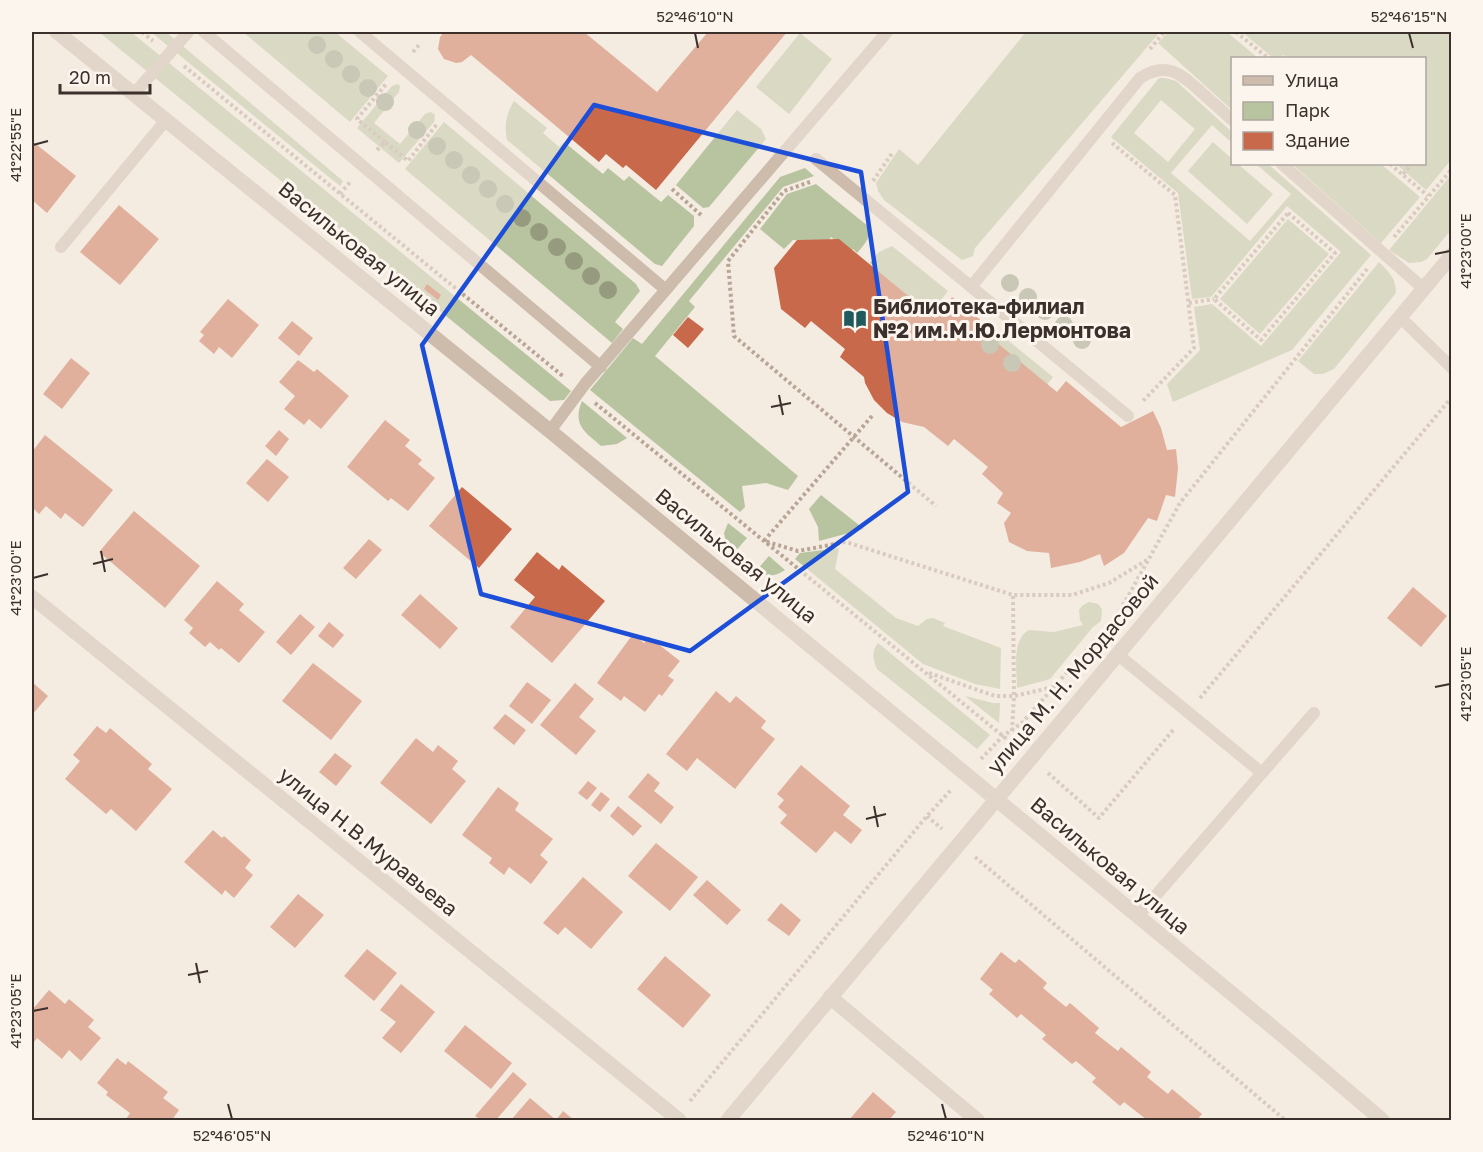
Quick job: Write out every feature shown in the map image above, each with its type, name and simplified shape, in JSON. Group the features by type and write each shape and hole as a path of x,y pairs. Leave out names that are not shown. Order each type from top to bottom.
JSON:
{"street":[{"name":"Васильковая улица","path":"57,32 550,431 1382,1120"},
{"name":"улица М. Н. Мордасовой","path":"728,1120 1452,255"},
{"name":"улица Н.В.Муравьева","path":"32,597 677,1119"},
{"path":"830,998 977,1120"}],"lane":[{"path":"134,94 188,32"},
{"path":"204,32 601,367"},
{"path":"360,32 666,290"},
{"path":"550,431 666,290 887,32"},
{"path":"971,287 1135,84 1148,73 1165,69 1177,73 1231,118"},
{"path":"61,247 166,120"},
{"path":"816,159 1128,416"},
{"path":"1283,165 1424,289"},
{"path":"1400,317 1452,368"},
{"path":"1117,654 1262,773"},
{"path":"1138,916 1314,713"}],"path":[{"path":"142,32 159,45"},
{"path":"1236,32 1267,57"},
{"path":"419,45 357,119 408,160 450,108"},
{"path":"175,59 925,671 1099,818 1452,397"},
{"path":"1107,138 1175,195 1194,348 1128,416"},
{"path":"340,194 385,141"},
{"path":"1391,165 1428,196"},
{"path":"1403,174 1411,165"},
{"path":"677,1119 927,816 1003,736 1022,723 1117,616 1180,503 1302,349 1452,169"},
{"path":"815,180 784,191 728,261 735,336 936,506"},
{"path":"672,189 705,219"},
{"path":"1189,303 1214,300 1288,213 1335,253 1260,340 1214,300"},
{"path":"764,541 872,416"},
{"path":"764,541 798,551 846,542 1013,595 1072,595 1109,583 1148,559"},
{"path":"1011,732 1014,696 1013,595"},
{"path":"925,671 996,696 1014,696 1054,687"},
{"path":"927,816 1285,1120"}],"highlighted area":[{"path":"594,105 861,172 908,492 690,651 481,594 422,345"}],"green space":[{"path":"99,32 131,32 571,391 564,400 550,401"},
{"path":"151,32 166,32 343,181 340,186"},
{"path":"243,32 335,32 388,76 350,122"},
{"path":"1026,32 1160,32 975,248 973,256 962,260 884,200 876,183 899,149 918,165"},
{"path":"1168,32 1227,32 1257,57 1231,57 1231,109 1158,43"},
{"path":"1242,32 1451,32 1451,160 1426,190 1397,165 1426,165 1426,57 1286,57 1283,55 1272,57"},
{"path":"800,33 832,59 789,114 756,87"},
{"path":"1159,78 1176,81 1231,131 1231,142 1212,125 1171,173 1250,241 1291,194 1257,165 1269,165 1371,255 1292,350 1173,402 1167,384 1200,350 1194,307 1212,304 1261,346 1341,252 1287,206 1211,297 1192,299 1178,193 1111,137","holes":["1161,100 1195,129 1168,162 1134,133"]},
{"path":"398,84 399,92 374,123 400,144 425,114 431,112 435,115 434,122 399,163 357,128 392,86"},
{"path":"514,101 547,128 543,133 559,147 564,142 603,174 608,168 624,181 629,176 661,202 668,195 694,216 694,226 662,266 655,264 507,140 506,120"},
{"path":"737,110 761,129 766,139 709,207 703,208 676,185"},
{"path":"444,122 636,284 640,291 615,322 623,329 612,343 405,169"},
{"path":"1213,142 1231,158 1231,165 1239,165 1273,194 1247,224 1188,171"},
{"path":"1293,165 1382,165 1420,197 1381,243"},
{"path":"805,168 814,176 783,187 689,301 695,307 655,356 798,476 788,490 766,483 742,486 745,507 740,512 590,390 633,338 642,344 780,177"},
{"path":"1451,175 1451,230 1427,259 1409,263 1389,250"},
{"path":"816,184 869,227 868,238 857,253 853,249 850,252 831,237 828,241 793,240 784,249 760,229 787,194"},
{"path":"1288,219 1329,254 1260,334 1220,299"},
{"path":"892,246 948,291 929,315 872,270 875,267 870,263 879,252"},
{"path":"1379,262 1393,279 1396,293 1334,369 1323,374 1314,374 1298,361"},
{"path":"984,321 1053,377 1026,411 966,344"},
{"path":"582,401 627,438 617,444 601,446 585,432 579,422 579,409"},
{"path":"821,495 864,529 819,541 818,527 809,509"},
{"path":"728,523 747,538 734,553 726,542 724,533"},
{"path":"839,548 835,569 896,618 918,626 927,619 933,618 945,623 943,626 1001,648 1000,689 975,684 923,664 795,559 800,553"},
{"path":"769,556 785,570 771,575 756,571"},
{"path":"1089,602 1098,604 1102,609 1101,621 1093,627 1050,679 1017,688 1016,656 1023,635 1029,630 1054,632 1083,625 1079,610"},
{"path":"878,643 990,735 977,749 877,669 873,656"},
{"path":"965,696 1000,703 999,723"}],"building":[{"path":"444,32 584,32 657,92 708,32 787,32 656,190 626,165 623,168 606,154 599,162 471,55 462,62 456,63 444,59 438,49 440,37"},
{"path":"32,141 76,176 47,213 32,200"},
{"path":"119,205 159,239 120,285 80,252"},
{"path":"839,239 935,318 952,297 983,322 979,328 1057,392 1066,381 1121,427 1153,411 1167,450 1176,449 1178,468 1175,497 1166,495 1157,521 1148,518 1124,553 1104,566 1100,554 1080,562 1051,568 1049,553 1027,551 1009,542 1004,523 1011,513 997,503 1003,493 982,474 988,467 954,439 948,446 924,427 902,422 887,413 874,400 864,377 840,357 845,349 811,321 805,328 781,309 774,268 797,240"},
{"path":"427,284 441,295 438,300 424,289"},
{"path":"228,299 259,325 232,358 219,347 214,354 199,341 204,335 200,332"},
{"path":"688,317 704,329 688,348 673,335"},
{"path":"292,321 313,338 299,356 278,338"},
{"path":"71,358 90,373 62,409 43,394"},
{"path":"298,360 314,372 317,369 349,396 321,429 309,419 304,425 284,409 295,396 279,382"},
{"path":"385,420 410,440 405,446 422,460 418,464 435,478 408,511 391,498 388,501 347,467"},
{"path":"279,430 289,439 276,456 265,446"},
{"path":"45,435 113,490 83,527 65,513 61,519 46,506 39,514 32,507 32,452"},
{"path":"267,459 289,477 268,502 246,483"},
{"path":"462,487 512,529 479,568 429,526"},
{"path":"134,511 200,566 165,608 99,552"},
{"path":"369,539 382,550 356,579 343,568"},
{"path":"537,552 559,570 562,565 605,601 552,663 510,627 535,597 514,580"},
{"path":"217,581 244,604 239,610 265,632 239,663 210,642 205,647 189,633 193,628 184,620"},
{"path":"1413,587 1447,616 1421,647 1387,618"},
{"path":"420,594 458,628 440,649 401,615"},
{"path":"300,614 315,627 291,655 276,642"},
{"path":"329,622 344,635 333,648 318,636"},
{"path":"633,634 644,643 649,637 680,661 668,676 674,680 662,696 659,694 645,712 624,696 621,701 597,683"},
{"path":"313,663 362,701 331,740 282,701"},
{"path":"32,682 48,696 32,715"},
{"path":"527,682 551,700 532,724 509,706"},
{"path":"575,683 594,699 579,717 596,731 576,755 540,725"},
{"path":"716,691 730,703 736,696 766,721 761,728 775,739 735,789 697,758 687,771 666,754"},
{"path":"505,714 526,730 514,745 493,728"},
{"path":"97,726 106,733 110,728 152,764 148,769 172,789 136,831 111,809 106,814 65,779 80,761 73,755"},
{"path":"416,738 433,752 438,745 458,761 452,769 466,781 431,824 380,783"},
{"path":"335,753 352,766 336,786 319,772"},
{"path":"801,765 850,806 843,815 862,830 851,844 835,831 816,853 780,823 787,815 778,807 784,800 777,794"},
{"path":"648,773 660,783 654,791 674,807 661,824 628,797"},
{"path":"588,781 597,788 587,800 578,793"},
{"path":"498,787 519,803 515,810 553,839 540,855 548,862 531,884 509,867 504,875 489,863 492,858 462,835"},
{"path":"601,792 610,799 600,812 591,805"},
{"path":"618,806 642,826 633,836 610,816"},
{"path":"213,830 222,838 224,836 251,860 245,868 253,875 234,898 225,890 222,895 184,862"},
{"path":"656,843 698,877 670,911 628,876"},
{"path":"583,877 623,912 591,949 565,927 558,935 543,923"},
{"path":"707,880 741,910 727,925 693,895"},
{"path":"298,894 324,915 295,948 270,927"},
{"path":"781,903 801,920 789,936 767,920"},
{"path":"367,949 397,973 374,1001 344,976"},
{"path":"1001,952 1015,963 1019,959 1047,983 1043,988 1066,1007 1070,1003 1099,1028 1095,1033 1118,1051 1121,1047 1151,1072 1147,1077 1168,1094 1172,1089 1202,1114 1197,1120 1147,1120 1124,1102 1120,1106 1092,1082 1096,1078 1076,1061 1072,1064 1042,1039 1046,1035 1021,1014 1017,1018 989,994 993,990 980,979"},
{"path":"665,956 711,995 683,1028 637,989"},
{"path":"401,984 435,1012 401,1053 382,1038 396,1022 380,1010"},
{"path":"49,990 65,1004 69,999 94,1020 88,1027 101,1038 81,1061 69,1050 62,1059 37,1038 32,1045 32,1010"},
{"path":"465,1025 512,1063 491,1089 444,1051"},
{"path":"117,1058 126,1065 128,1061 168,1092 163,1098 179,1110 172,1120 126,1119 130,1113 106,1095 108,1092 97,1083"},
{"path":"513,1072 527,1084 496,1120 481,1120 475,1116"},
{"path":"873,1092 896,1112 889,1120 849,1120"},
{"path":"530,1098 556,1120 511,1120"},
{"path":"563,1111 574,1120 556,1120"}],"place":[{"name":"Библиотека-филиал №2 им.М.Ю.Лермонтова","path":"855,319"}]}
